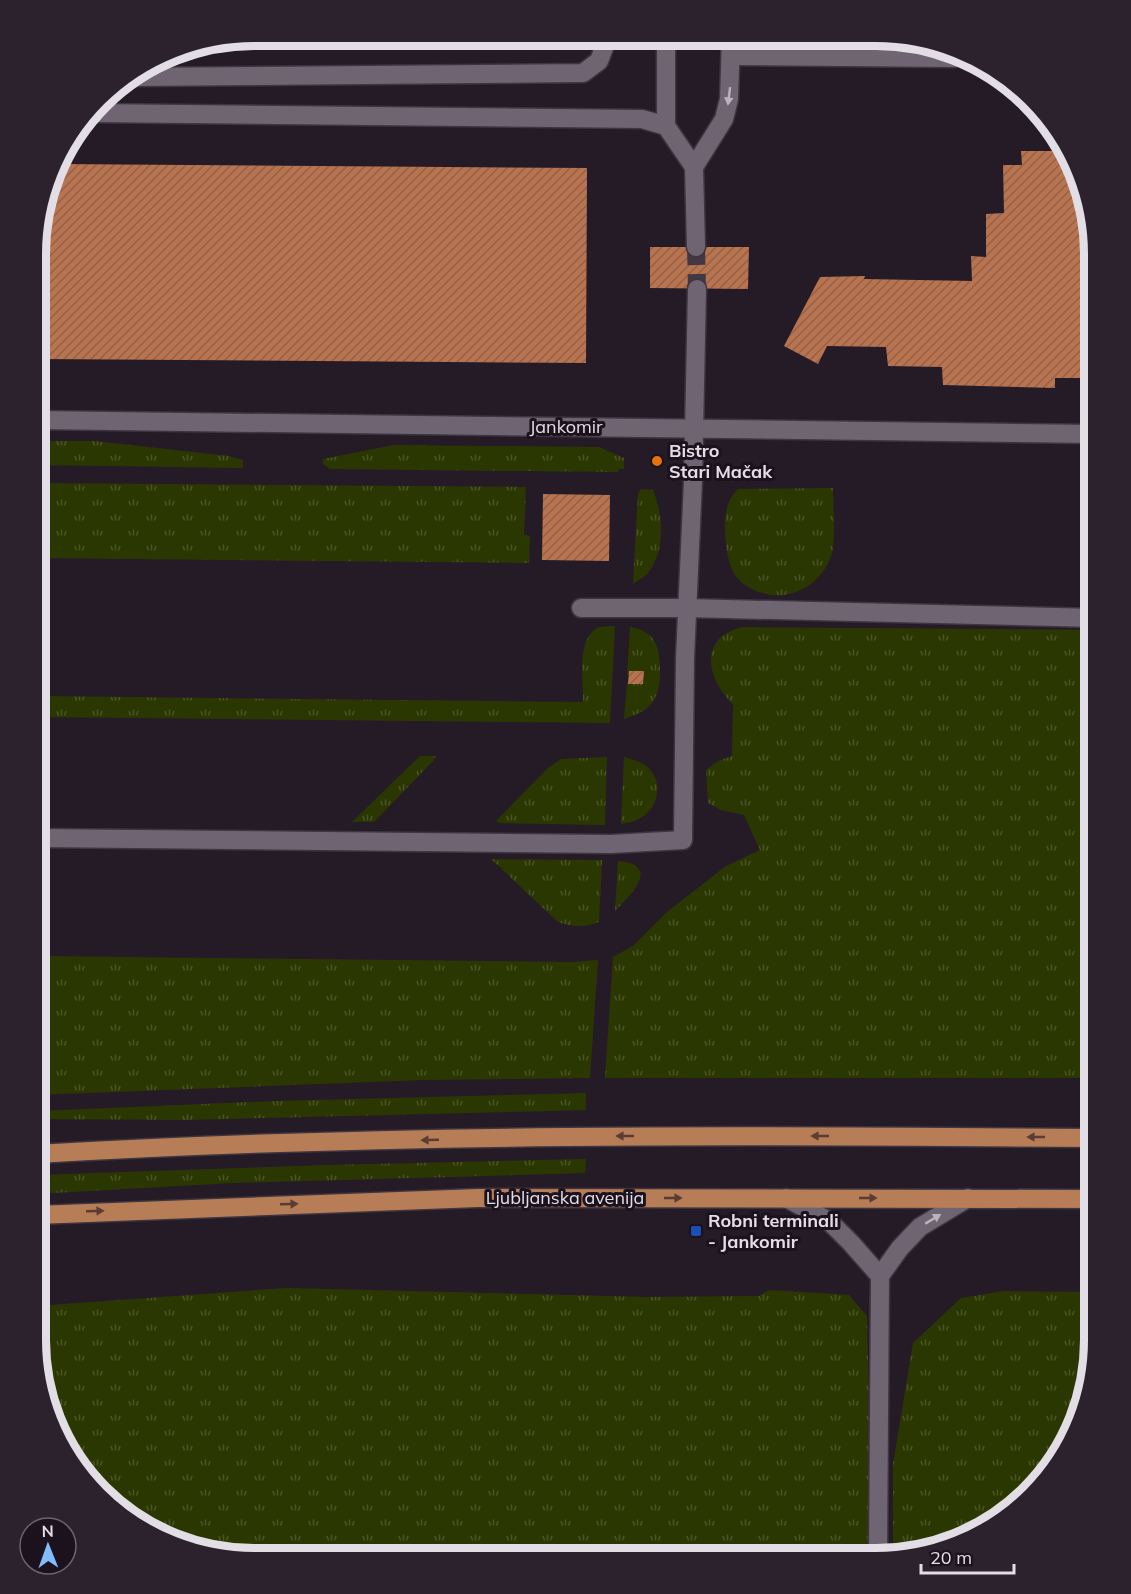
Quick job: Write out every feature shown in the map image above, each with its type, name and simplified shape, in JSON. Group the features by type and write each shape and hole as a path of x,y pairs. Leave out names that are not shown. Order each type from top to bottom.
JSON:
{"main road":[{"path":"46,1153 145,1148 548,1136 1084,1138"},
{"name":"Ljubljanska avenija","path":"46,1215 478,1198 1084,1199"}],"street":[{"path":"145,77 583,73 599,61 604,46"},
{"path":"666,46 666,126 694,167 696,247"},
{"path":"694,167 724,119 729,99 731,46"},
{"path":"731,56 943,58"},
{"path":"102,113 642,119 666,126"},
{"path":"46,838 600,844 683,840 686,608 693,481 697,289"},
{"name":"Jankomir","path":"46,420 1084,434"},
{"path":"580,608 686,608 1084,618"},
{"path":"786,1198 829,1221 880,1276"},
{"path":"878,1548 880,1276 900,1248 920,1227 968,1198"}],"green space":[{"path":"46,441 94,441 229,456 243,460 243,468 46,465"},
{"path":"394,445 599,447 624,458 624,469 619,469 618,472 330,469 323,464 323,459"},
{"path":"46,483 526,487 524,535 530,536 529,563 46,558"},
{"path":"833,488 832,553 827,565 811,584 789,594 777,595 765,594 752,589 738,579 729,559 725,525 729,503 738,489"},
{"path":"641,489 653,490 659,510 661,532 654,564 645,576 633,584 638,493"},
{"path":"615,626 610,723 46,717 46,696 583,702 584,649 592,632 600,627"},
{"path":"630,627 646,632 655,642 659,655 660,680 652,703 640,713 624,719 627,682 643,684 643,671 629,671 627,675"},
{"path":"743,627 1084,630 1084,1078 605,1078 613,957 633,946 667,912 726,866 760,850 744,815 721,810 708,803 706,770 718,761 732,756 733,704 717,683 712,671 711,660 713,649 729,632"},
{"path":"420,756 436,756 374,822 352,822"},
{"path":"607,757 605,825 499,823 496,821 548,768 561,759"},
{"path":"624,757 645,765 651,771 655,778 657,794 646,814 637,820 621,824"},
{"path":"491,859 602,860 599,922 578,926 558,922"},
{"path":"618,861 631,864 638,868 641,874 635,889 615,911"},
{"path":"46,956 573,962 598,960 590,1078 422,1080 46,1095"},
{"path":"586,1093 586,1110 184,1120 46,1119 46,1111 275,1101"},
{"path":"586,1159 585,1173 233,1183 46,1193 46,1175"},
{"path":"287,1288 647,1297 759,1296 769,1290 849,1295 867,1316 870,1548 254,1548 227,1546 200,1540 175,1532 150,1520 128,1505 107,1487 81,1455 68,1432 50,1380 46,1340 46,1305"},
{"path":"1004,1291 1084,1292 1084,1353 1081,1380 1063,1432 1050,1455 1014,1496 992,1513 956,1532 931,1540 893,1547 893,1464 913,1343 961,1298"}],"building":[{"path":"1021,151 1057,151 1077,200 1083,227 1084,378 1055,378 1055,388 943,385 942,367 888,366 886,347 827,346 818,364 784,346 820,277 865,276 864,279 972,281 971,256 986,257 986,214 1004,213 1003,165 1022,165"},
{"path":"67,164 587,168 586,363 46,359 48,227 62,175"},
{"path":"650,247 749,247 748,289 650,288"},
{"path":"543,494 610,495 609,561 542,560"},
{"path":"629,671 644,671 643,684 628,684"}],"tunnel":[{"path":"696,247 697,289"}],"place":[{"name":"Bistro Stari Mačak","path":"657,461"},
{"name":"Robni terminali - Jankomir","path":"696,1231"}]}
